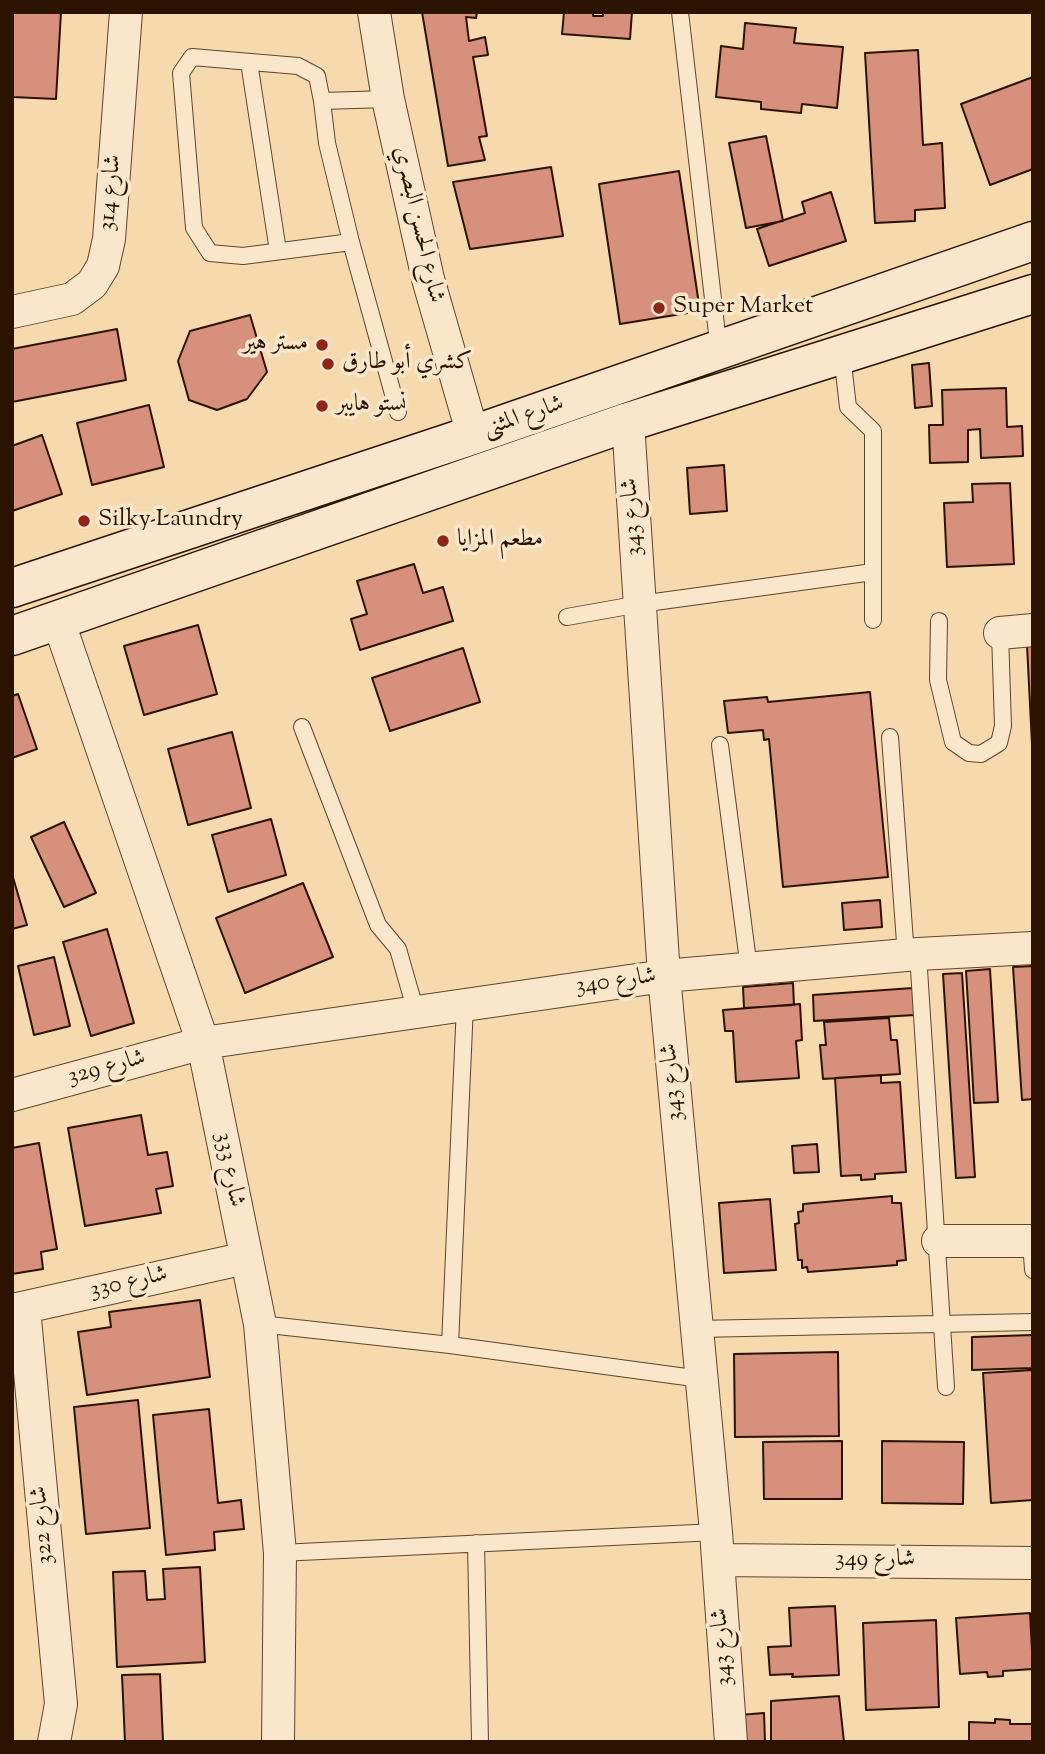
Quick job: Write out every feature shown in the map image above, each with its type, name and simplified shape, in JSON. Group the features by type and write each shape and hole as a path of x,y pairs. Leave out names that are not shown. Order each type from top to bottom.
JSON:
{"street":[{"name":"شارع 314","path":"12,313 72,299 92,285 103,266 109,239 126,12"},
{"name":"شارع الحسن البصري","path":"374,12 388,99 428,279 473,435"},
{"name":"شارع المثنى","path":"12,588 473,435 1033,241"},
{"name":"شارع المثنى","path":"12,636 628,422 1033,294"},
{"name":"شارع 343","path":"628,422 664,976 717,1546 731,1742"},
{"name":"شارع 333","path":"58,620 203,1043 260,1324 279,1553 278,1742"},
{"path":"1000,633 1033,630"},
{"name":"شارع 340","path":"203,1043 664,976 912,955 1033,948"},
{"name":"شارع 329","path":"12,1095 203,1043"},
{"path":"938,1241 1032,1251"},
{"name":"شارع 330","path":"18,1309 246,1258"},
{"name":"شارع 322","path":"18,1309 61,1704 54,1742"},
{"name":"شارع 349","path":"717,1546 1033,1563"}],"lane":[{"path":"680,12 719,351"},
{"path":"351,242 243,256 210,253 194,228 181,74 192,57 298,66 317,76 327,143 398,412"},
{"path":"249,62 278,251"},
{"path":"322,101 388,99"},
{"path":"842,355 848,407 873,431 873,620"},
{"path":"567,617 639,604 873,572"},
{"path":"939,621 938,680 953,743 969,753 981,754 999,743 1003,726 1000,633"},
{"path":"302,727 378,925 398,949 416,1012"},
{"path":"890,737 938,1241 946,1387"},
{"path":"720,745 749,969"},
{"path":"450,1345 465,1005"},
{"path":"697,1329 1033,1322"},
{"path":"260,1324 450,1345 701,1379"},
{"path":"279,1553 476,1543 717,1546"},
{"path":"476,1543 480,1742"}],"building":[{"path":"12,12 61,12 56,99 12,97"},
{"path":"422,12 477,12 476,18 466,17 469,41 485,37 488,55 473,57 487,136 479,137 485,160 448,166"},
{"path":"564,12 593,12 593,16 603,16 603,12 632,12 630,39 562,34"},
{"path":"745,23 796,28 794,43 843,47 837,108 802,104 801,113 761,109 761,102 716,97 721,46 743,49"},
{"path":"918,50 923,145 942,143 945,208 915,210 915,221 875,223 865,53"},
{"path":"1033,77 1033,169 990,185 961,104"},
{"path":"766,136 783,221 746,228 729,143"},
{"path":"551,167 563,236 470,249 453,182"},
{"path":"679,171 700,311 620,324 599,184"},
{"path":"831,192 846,241 769,266 757,229 805,213 802,202"},
{"path":"250,315 267,372 247,399 217,410 189,400 178,361 190,331"},
{"path":"117,329 126,380 12,402 12,349"},
{"path":"929,363 932,406 915,408 912,365"},
{"path":"1006,388 1007,427 1022,426 1023,456 981,458 980,429 968,430 968,462 930,463 929,425 943,425 942,390"},
{"path":"149,405 164,467 92,485 77,423"},
{"path":"42,435 62,494 12,511 12,446"},
{"path":"724,465 727,511 690,514 687,468"},
{"path":"1010,483 1014,564 947,567 944,503 973,502 972,484"},
{"path":"414,564 423,593 443,587 453,621 360,650 351,619 367,614 357,581"},
{"path":"198,625 217,694 144,715 124,646"},
{"path":"1027,645 1033,645 1033,744 1032,744"},
{"path":"463,648 480,702 390,731 372,678"},
{"path":"870,692 888,877 783,887 769,739 764,740 763,730 728,733 724,701 767,697 768,702"},
{"path":"18,694 37,749 12,758 12,696"},
{"path":"232,732 251,808 188,825 168,749"},
{"path":"271,819 286,875 228,892 212,835"},
{"path":"64,822 96,893 64,907 31,837"},
{"path":"12,874 27,925 12,929"},
{"path":"303,883 333,957 245,993 216,918"},
{"path":"880,900 882,927 844,930 842,903"},
{"path":"107,929 134,1023 91,1036 63,942"},
{"path":"54,957 70,1026 34,1035 18,966"},
{"path":"1033,966 1033,1099 1022,1100 1013,967"},
{"path":"990,969 998,1102 974,1103 966,971"},
{"path":"962,973 975,1177 956,1178 943,974"},
{"path":"793,983 794,1005 744,1008 743,987"},
{"path":"913,988 915,1015 814,1021 813,995"},
{"path":"800,1004 802,1040 796,1041 799,1078 736,1082 733,1031 725,1031 723,1010"},
{"path":"889,1018 891,1040 897,1040 900,1074 823,1079 820,1045 826,1045 824,1022"},
{"path":"881,1075 881,1083 900,1082 906,1172 875,1174 875,1179 861,1180 861,1175 841,1176 835,1078"},
{"path":"141,1115 148,1155 167,1152 173,1186 156,1189 161,1213 85,1226 68,1128"},
{"path":"39,1143 57,1249 41,1252 43,1269 12,1274 12,1148"},
{"path":"817,1144 819,1172 794,1173 792,1146"},
{"path":"892,1196 892,1203 901,1203 906,1260 897,1261 897,1265 808,1272 807,1267 802,1268 802,1260 798,1260 795,1224 799,1223 798,1212 803,1211 803,1204"},
{"path":"770,1199 776,1270 724,1273 719,1203"},
{"path":"200,1300 210,1377 87,1395 78,1332 111,1327 109,1312"},
{"path":"1033,1335 1033,1368 972,1370 972,1337"},
{"path":"838,1352 839,1436 735,1437 734,1354"},
{"path":"1033,1370 1033,1500 991,1503 983,1373"},
{"path":"138,1400 150,1528 86,1534 74,1407"},
{"path":"209,1409 218,1503 241,1500 244,1529 214,1532 215,1550 166,1555 153,1415"},
{"path":"842,1441 842,1499 764,1499 763,1442"},
{"path":"882,1441 964,1442 963,1504 882,1503"},
{"path":"200,1567 205,1662 117,1667 113,1572 145,1571 147,1600 165,1599 163,1569"},
{"path":"835,1606 839,1675 770,1675 768,1647 791,1646 789,1608"},
{"path":"1030,1613 1033,1669 1003,1671 1003,1676 988,1677 987,1672 960,1674 956,1618"},
{"path":"936,1620 939,1707 866,1710 863,1623"},
{"path":"160,1674 163,1742 125,1742 122,1675"},
{"path":"839,1696 844,1742 771,1742 771,1701"},
{"path":"764,1713 765,1742 741,1742 739,1715"},
{"path":"995,1719 1010,1720 1010,1724 1033,1724 1033,1742 969,1742 969,1722 995,1723"}],"place":[{"name":"Super Market","path":"659,308"},
{"name":"مستر هير","path":"322,345"},
{"name":"كشري أبو طارق","path":"328,364"},
{"name":"نستو هايبر","path":"322,406"},
{"name":"Silky Laundry","path":"84,521"},
{"name":"مطعم المزايا","path":"443,541"}]}
